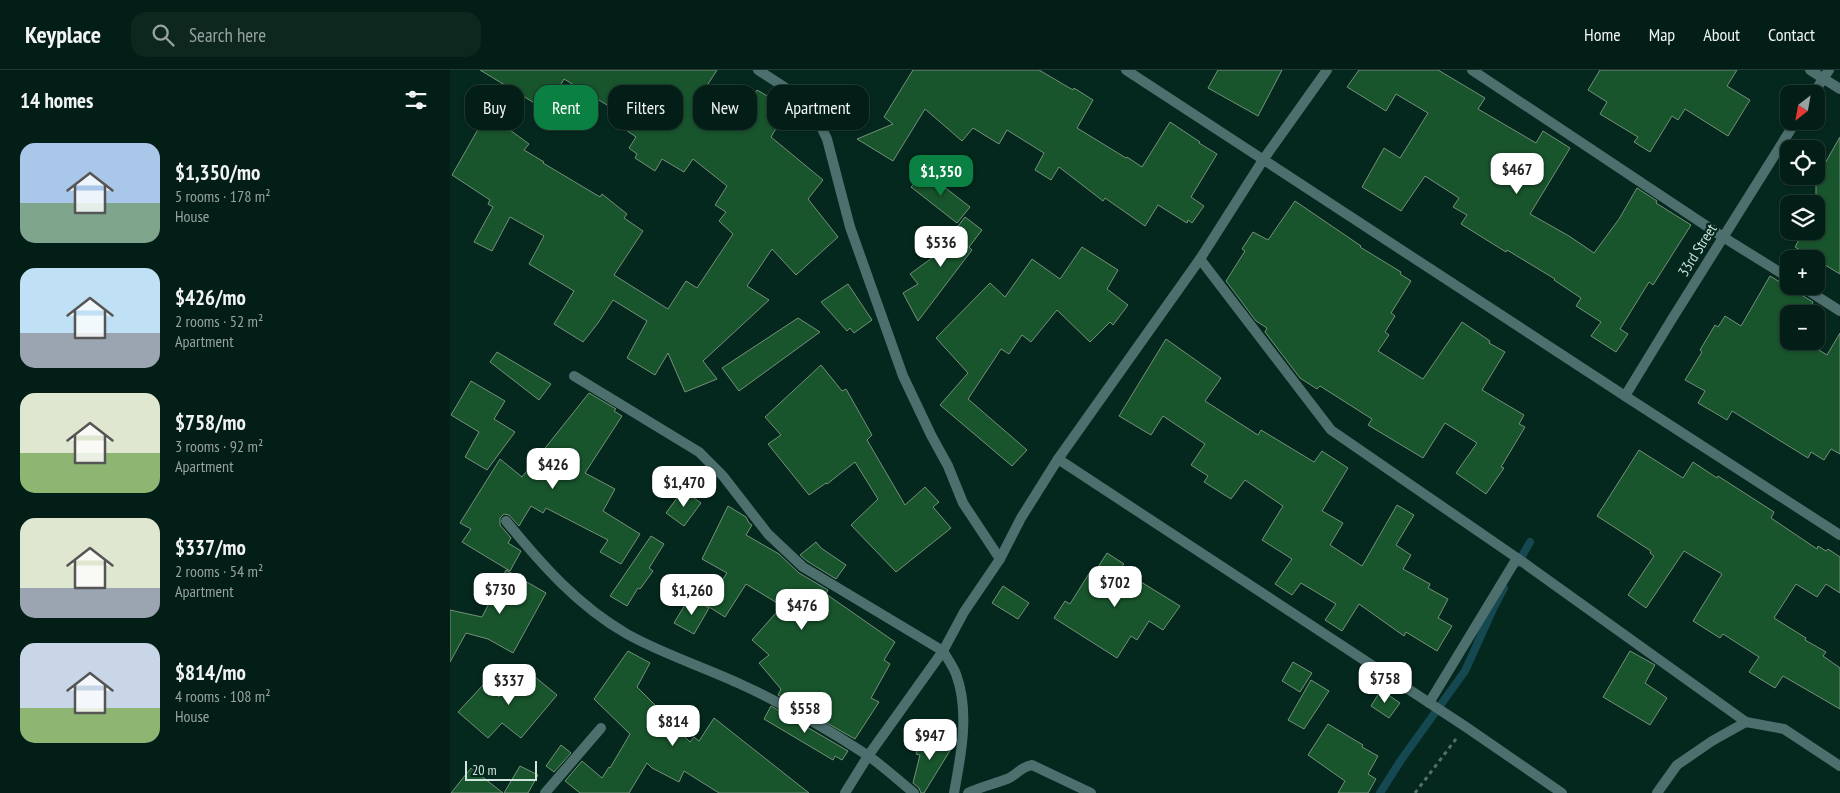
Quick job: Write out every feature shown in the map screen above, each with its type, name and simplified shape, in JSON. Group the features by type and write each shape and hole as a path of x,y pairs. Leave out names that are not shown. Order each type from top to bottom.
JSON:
{"street":[{"path":"758,70 792,92 814,112 827,139 850,227 903,376 948,466 963,503 1000,559"},
{"path":"1126,70 1840,534"},
{"path":"845,793 868,756 943,651 964,612 1000,559 1021,518 1058,459 1200,259 1263,160 1326,70"},
{"path":"1472,70 1723,237 1780,272"},
{"path":"1810,70 1826,74 1840,89"},
{"path":"1819,85 1826,74"},
{"name":"33rd Street","path":"1625,396 1790,130"},
{"path":"1200,259 1331,430 1518,558 1746,722 1784,729 1840,766"},
{"path":"1815,295 1840,311"},
{"path":"574,376 699,452 723,476 768,534 803,567 943,651 956,673 962,698 962,746 954,793"},
{"path":"1058,459 1466,727 1562,793"},
{"path":"506,521 542,564 580,601 626,633 664,653 738,683 806,718 868,756 914,793"},
{"path":"1429,703 1518,558"},
{"path":"1657,793 1677,765 1712,741 1746,722"},
{"path":"545,793 601,728"},
{"path":"968,793 1008,778 1024,767 1032,765 1091,793"}],"path":[{"path":"1415,793 1466,727"}],"building":[{"path":"480,70 717,70 708,84 710,85 693,85 693,130 757,130 757,90 767,96 767,130 775,130 771,137 823,180 808,199 838,237 796,275 772,249 747,286 769,300 703,361 717,379 685,392 668,353 655,375 627,358 647,321 613,300 583,342 554,324 574,291 529,264 544,236 510,217 492,251 474,242 493,207 488,204 490,200 452,175 478,130 510,130 529,144 524,150 600,197 602,194 627,214 624,218 643,231 614,275 668,309 686,281 697,288 733,234 719,221 726,212 715,205 727,186 693,159 684,172 662,159 655,171 635,158 637,154 629,148 636,137 626,130 683,130 683,85 608,85 608,106 598,100 598,85 574,85 564,79 561,85 534,85 534,103 524,97 524,85 505,85"},
{"path":"913,70 1039,70 1093,100 1077,128 1142,167 1170,122 1217,154 1191,197 1204,206 1192,223 1188,220 1187,223 1158,205 1145,226 1105,198 1103,201 1059,167 1051,180 1035,170 1044,153 1007,130 999,144 973,128 962,141 925,109 893,161 857,139 893,124 884,117"},
{"path":"1218,70 1282,70 1258,116 1208,88"},
{"path":"1359,70 1438,70 1485,98 1478,109 1536,143 1543,131 1570,148 1530,214 1569,236 1594,253 1619,219 1637,188 1657,201 1656,203 1691,225 1653,285 1649,282 1620,329 1628,334 1616,352 1591,336 1601,322 1576,306 1581,298 1555,279 1461,224 1467,215 1453,207 1459,198 1425,176 1401,211 1362,187 1384,148 1400,158 1428,113 1396,94 1386,111 1347,87"},
{"path":"1600,70 1737,70 1727,86 1750,100 1728,136 1685,109 1678,120 1672,116 1650,152 1634,142 1638,137 1600,114 1607,102 1588,90"},
{"path":"1840,137 1840,274 1825,265 1825,250 1800,250 1795,247 1799,240 1825,240 1825,195 1816,195 1816,185 1825,185 1825,163"},
{"path":"925,172 970,207 957,223 911,187"},
{"path":"1295,201 1360,247 1401,272 1400,274 1411,281 1391,313 1395,316 1385,332 1389,335 1378,351 1423,379 1462,322 1490,341 1489,343 1505,352 1482,390 1524,415 1519,424 1525,427 1501,467 1504,468 1486,494 1456,473 1477,443 1445,423 1423,458 1368,425 1372,419 1320,386 1317,389 1300,378 1265,332 1267,328 1256,321 1226,281 1245,251 1242,249 1253,232 1268,240"},
{"path":"965,217 982,230 969,247 972,250 918,321 903,293 918,284 910,274 936,255"},
{"path":"1082,247 1118,270 1107,289 1128,305 1113,325 1110,322 1090,342 1057,310 1031,342 1022,335 1009,354 1001,349 968,399 1027,450 1012,466 940,405 968,373 936,338 990,283 1005,297 1032,259 1060,279"},
{"path":"1770,276 1780,282 1780,295 1801,295 1813,302 1812,305 1780,305 1780,350 1819,350 1827,355 1840,333 1840,454 1831,449 1824,460 1811,452 1808,458 1732,411 1727,420 1698,403 1705,391 1685,380 1702,352 1700,350 1715,325 1718,327 1725,316 1741,326"},
{"path":"848,284 872,320 854,333 850,328 847,331 821,302"},
{"path":"798,318 820,332 739,391 722,368"},
{"path":"1166,339 1221,378 1205,401 1258,435 1261,430 1314,462 1322,451 1348,468 1322,511 1343,523 1330,545 1362,566 1397,505 1414,515 1396,545 1411,555 1403,569 1430,584 1428,588 1448,599 1438,618 1452,626 1437,651 1406,632 1404,636 1359,604 1342,631 1325,620 1336,604 1301,583 1292,595 1275,584 1292,559 1262,540 1283,506 1245,480 1231,499 1204,482 1208,476 1191,465 1205,444 1163,416 1151,435 1119,416"},
{"path":"497,352 551,384 539,400 490,362"},
{"path":"821,365 842,391 846,389 872,435 867,440 905,505 925,487 939,502 933,507 951,528 896,572 851,525 878,499 855,462 827,484 809,495 768,444 781,435 765,417"},
{"path":"471,381 505,401 494,419 515,432 487,470 465,457 479,432 451,415"},
{"path":"589,393 616,409 614,411 622,416 585,473 615,489 603,511 640,534 621,564 600,552 608,540 546,508 543,513 531,506 519,526 509,515 504,514 500,518 500,525 511,538 508,543 521,551 510,571 462,542 471,529 460,523 500,459 522,477"},
{"path":"1639,450 1683,478 1693,462 1774,512 1771,518 1817,549 1818,546 1826,551 1828,549 1840,557 1840,593 1826,584 1817,597 1796,584 1774,618 1826,652 1823,656 1840,668 1840,709 1783,676 1775,688 1749,672 1759,657 1723,634 1720,638 1693,621 1722,574 1684,551 1646,608 1628,595 1654,556 1650,553 1651,551 1597,516"},
{"path":"683,490 701,503 684,526 666,513"},
{"path":"728,506 746,517 752,525 746,535 779,554 799,573 828,590 826,594 895,642 884,660 890,664 871,698 879,702 855,739 778,695 781,689 759,663 769,655 752,640 782,606 746,584 725,617 706,605 727,573 702,559"},
{"path":"651,536 664,544 649,568 653,571 640,589 638,588 627,606 610,596"},
{"path":"816,542 821,548 846,565 836,579 800,555"},
{"path":"1107,553 1124,564 1120,569 1180,606 1163,630 1149,621 1137,640 1131,636 1117,658 1054,618 1065,601 1070,604 1090,572 1093,575"},
{"path":"506,570 546,593 513,653 488,639 466,633 450,662 450,610 482,617"},
{"path":"1003,586 1029,603 1018,619 992,603"},
{"path":"689,598 709,608 694,634 674,623"},
{"path":"628,651 650,663 637,687 664,714 661,719 674,729 675,727 690,742 694,737 699,741 714,718 809,793 719,793 684,771 679,782 652,768 647,763 629,793 580,793 565,781 582,761 602,778 630,734 594,699"},
{"path":"1630,651 1655,665 1645,683 1667,698 1650,725 1603,697"},
{"path":"1293,662 1312,673 1300,692 1282,681"},
{"path":"524,668 557,695 521,738 502,723 488,738 458,712 484,684 499,697"},
{"path":"1311,680 1329,691 1304,729 1288,720"},
{"path":"1381,690 1400,703 1389,718 1371,706"},
{"path":"771,706 848,751 842,760 835,756 833,760 764,719"},
{"path":"1328,724 1378,756 1368,774 1376,779 1368,793 1338,793 1345,781 1308,755"},
{"path":"921,736 954,744 924,793 921,793 919,788 913,783 920,755 916,754"},
{"path":"561,745 571,753 554,772 546,766"},
{"path":"520,766 538,775 528,793 504,793"},
{"path":"471,768 503,793 451,793"}],"waterway":[{"path":"1518,563 1530,542"},
{"path":"1380,793 1401,760 1465,671 1504,588"}]}
